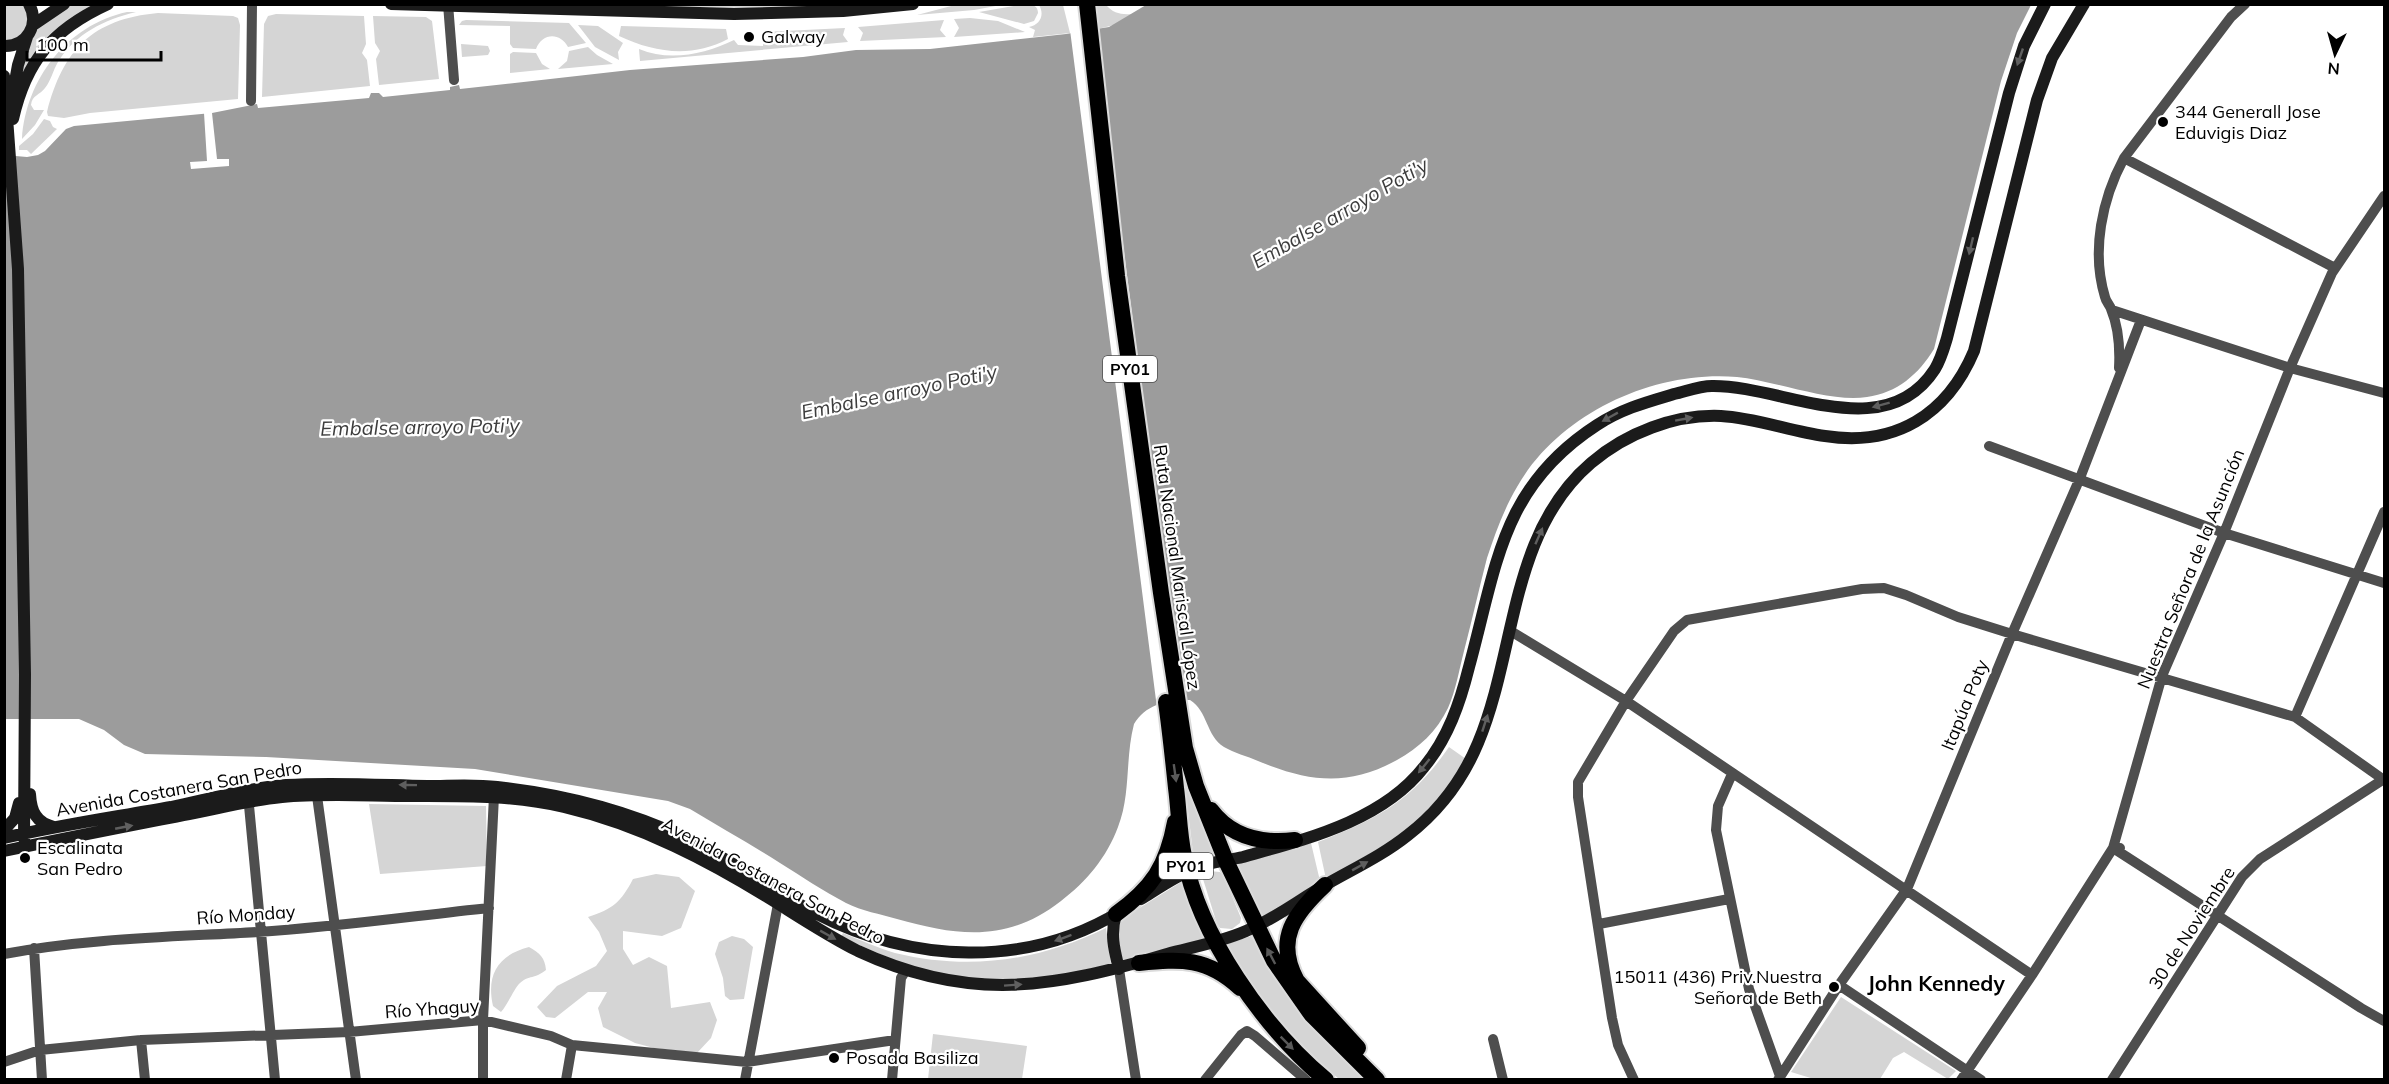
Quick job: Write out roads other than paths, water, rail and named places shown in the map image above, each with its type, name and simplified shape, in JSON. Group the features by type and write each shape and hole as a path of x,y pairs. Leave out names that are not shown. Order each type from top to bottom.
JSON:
{"highway":[{"name":"Ruta Nacional Mariscal López","path":"1076,4 1083,24 1173,715 1183,855 1193,893 1216,940 1254,1001 1281,1037 1326,1080"},
{"name":"Ruta Nacional Mariscal López","path":"1083,24 1088,4"},
{"name":"Ruta Nacional Mariscal López","path":"1173,715 1196,786 1226,861 1256,926 1287,982 1311,1014 1379,1080"},
{"path":"1196,786 1216,817 1235,832 1260,841 1275,843 1295,840"},
{"path":"1116,914 1137,899 1156,878 1168,850 1178,808"},
{"path":"1325,885 1300,910 1292,924 1287,945 1291,970 1305,990 1374,1064 1379,1080"},
{"path":"1139,963 1175,960 1204,965 1227,976 1254,1001"}],"main road":[{"path":"7,126 14,80 33,17 29,4"},
{"path":"4,46 16,45 64,4"},
{"path":"7,126 29,69 40,54 67,27 108,4"},
{"path":"391,4 734,14 913,4"},
{"name":"Avenida Costanera San Pedro","path":"4,838 248,797 278,797 317,790 493,786 552,795 602,807 648,822 714,853 798,904 850,930 900,945 937,952 990,953 1034,947 1071,936 1116,914 1174,879 1205,865 1295,840 1367,814 1396,795 1424,768 1443,740 1457,707 1510,521 1528,490 1570,443 1619,412 1654,399 1692,389 1726,387 1829,407 1867,409 1900,399 1925,381 1934,370 1947,338 2018,62 2046,4"},
{"name":"Avenida Costanera San Pedro","path":"317,790 494,796 564,807 627,825 706,861 803,921 849,946 906,970 956,982 1004,986 1053,982 1119,969 1236,935 1256,926 1402,841 1431,815 1455,786 1481,735 1525,570 1541,531 1562,492 1600,456 1644,430 1680,419 1728,417 1826,437 1854,439 1885,435 1912,425 1936,409 1964,375 1974,351 2037,100 2052,58 2084,4"},
{"path":"4,76 18,269 24,847"},
{"path":"24,730 28,752 31,805 34,813 44,824 60,828"},
{"path":"4,830 15,818 18,809 19,752 24,730"},
{"name":"Avenida Costanera San Pedro","path":"4,851 248,797"},
{"path":"1116,914 1112,926 1119,969"}],"street":[{"path":"251,101 252,4"},
{"path":"2118,381 2120,347 2112,310 2105,298 2098,252 2105,204 2112,180 2124,158 2231,17 2245,4"},
{"path":"448,5 454,80"},
{"path":"2124,158 2335,268"},
{"name":"Nuestra Señora de la Asunción","path":"1964,1075 2116,848 2162,676 2224,533 2290,368 2335,268 2385,196"},
{"path":"2112,310 2290,368 2385,393"},
{"name":"Itapúa Poty","path":"1779,1078 1839,985 1907,889 2012,634 2080,478 2141,320"},
{"path":"1989,446 2224,533 2385,583"},
{"path":"2295,717 2385,512"},
{"path":"1634,1080 1618,1045 1578,797 1578,782 1626,701 1674,631 1687,620 1862,589 1884,588 1958,617 2012,634 2162,676 2295,717 2384,780"},
{"path":"1509,630 1626,701 2032,975"},
{"path":"1732,774 1718,806 1716,830 1749,989 1779,1078"},
{"name":"30 de Noviembre","path":"2112,1080 2242,877 2260,859 2384,780"},
{"path":"317,790 356,1080"},
{"path":"483,1080 483,1020 494,796"},
{"path":"248,797 275,1080"},
{"path":"2116,848 2361,1008 2385,1021"},
{"path":"1599,924 1729,899"},
{"path":"745,1080 778,904"},
{"name":"Río Monday","path":"4,954 34,948 135,939 261,932 489,908"},
{"path":"34,948 42,1080"},
{"path":"1119,969 1136,1080"},
{"path":"892,1080 900,978 906,970"},
{"path":"1839,985 1964,1075 1981,1080"},
{"name":"Río Yhaguy","path":"4,1062 40,1050 141,1040 350,1032 483,1020 550,1036 572,1045 747,1062 895,1040"},
{"path":"1205,1080 1244,1032 1250,1032 1306,1080"},
{"path":"1493,1039 1503,1080"},
{"path":"141,1040 145,1080"},
{"path":"566,1080 572,1045"}],"water":[{"name":"Embalse arroyo Poti'y","path":"1146,5 2031,5 2017,33 2001,81 1934,349 1914,374 1897,387 1878,395 1853,398 1820,394 1737,377 1705,377 1674,381 1642,389 1583,418 1557,438 1535,461 1508,504 1487,558 1451,701 1444,716 1420,744 1379,769 1345,778 1311,777 1294,774 1224,747 1214,737 1200,710 1190,700 1166,702 1151,707 1134,724 1125,802 1118,827 1108,849 1087,877 1070,894 1041,915 1021,924 1001,930 961,932 919,925 858,908 829,894 690,809 668,801 475,769 266,757 145,754 124,745 104,730 79,719 5,719 4,155 27,157 38,155 45,151 66,129 74,126 212,113 257,104 258,108 369,98 371,93 379,93 383,97 450,90 450,87 459,85 460,89 630,70 803,57 856,50 930,49 1066,34 1109,27"}],"place":[{"name":"Galway","path":"749,37"},
{"name":"344 Generall Jose Eduvigis Diaz","path":"2163,122"},
{"name":"Escalinata San Pedro","path":"25,858"},
{"name":"15011 (436) Priv.Nuestra Señora de Beth","path":"1834,987"},
{"name":"Posada Basiliza","path":"834,1058"}],"district":[{"name":"John Kennedy","path":"1936,984"}]}
